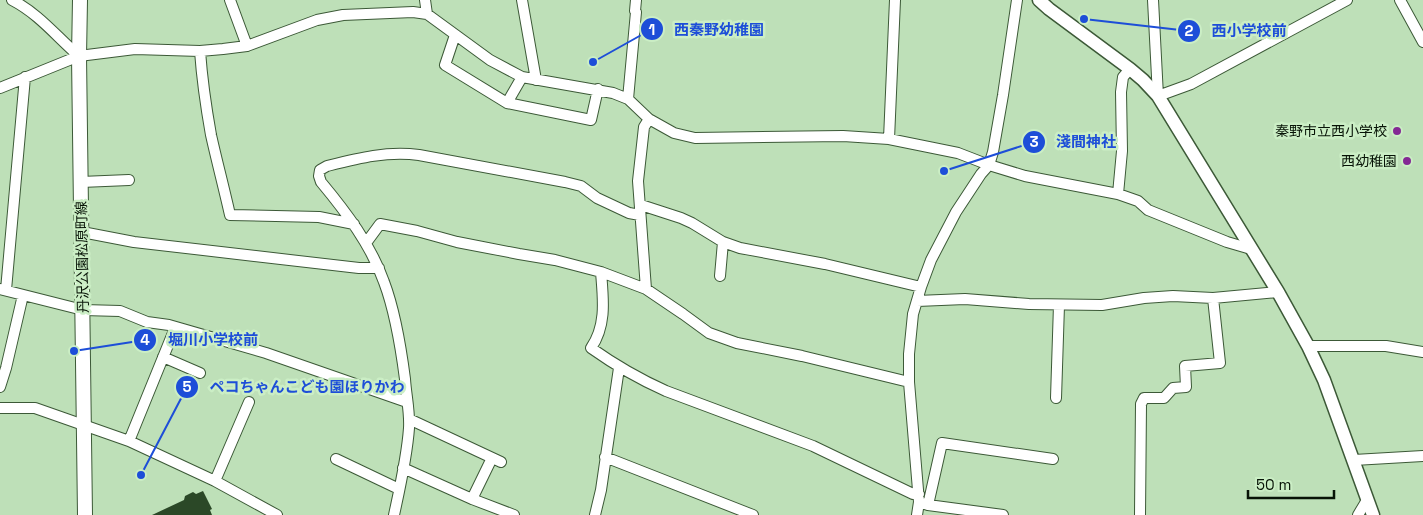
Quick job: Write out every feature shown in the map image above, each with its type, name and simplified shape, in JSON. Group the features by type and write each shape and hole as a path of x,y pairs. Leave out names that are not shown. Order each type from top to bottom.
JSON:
{"main road":[{"name":"丹沢公園松原町線","path":"80,0 79,56 85,515"}],"street":[{"path":"12,0 26,7 39,17 79,56"},
{"path":"230,0 247,46"},
{"path":"426,0 428,14"},
{"path":"522,0 536,80"},
{"path":"628,99 635,32 636,0"},
{"path":"889,139 895,0"},
{"path":"922,500 908,382 909,354 916,301 932,260 956,212 989,165 1003,95 1017,0"},
{"path":"1039,0 1048,9 1130,69 1158,96 1278,292 1308,346 1324,380 1373,515"},
{"path":"1153,0 1158,96"},
{"path":"1158,96 1191,84 1347,0"},
{"path":"1400,0 1423,42"},
{"path":"0,88 79,56 135,49 200,51 247,46 317,20 343,15 413,12 428,14 490,60 522,77 613,93 628,99 649,119 674,133 695,138 843,136 889,139 958,153 1025,176 1118,194 1138,200 1148,210 1227,242 1251,249"},
{"path":"455,35 445,65 507,103 591,120 598,90"},
{"path":"200,51 204,96 216,158 230,215 319,217 354,224"},
{"path":"1118,194 1122,151 1121,92 1124,77 1130,69"},
{"path":"25,77 3,290 83,310 120,311 146,322 169,325 266,353 407,402"},
{"path":"507,103 522,77"},
{"path":"646,289 638,181 644,127 649,119"},
{"path":"394,515 409,428 402,353 385,282 366,243 354,224 321,182 320,170 327,166 360,157 403,153 565,182 581,186 597,198 629,213 641,210 681,218 723,242 740,248 825,264 921,287"},
{"path":"81,182 129,180"},
{"path":"366,243 380,224 417,231 457,242 555,260 601,272 646,289 709,333 737,343 802,356 908,382"},
{"path":"82,232 134,242 359,268 378,268"},
{"path":"720,276 723,242"},
{"path":"601,272 604,313 595,342 591,348 619,368 666,391 813,446 922,500 1002,515"},
{"path":"916,301 965,299 1029,304 1102,305 1173,296 1213,298 1278,292"},
{"path":"0,387 23,294"},
{"path":"1140,515 1141,404 1144,398 1164,398 1173,388 1186,387 1185,366 1220,363 1213,298"},
{"path":"1056,398 1058,305"},
{"path":"129,441 175,328"},
{"path":"1308,346 1386,346 1423,352"},
{"path":"163,357 200,373"},
{"path":"595,515 601,490 619,368"},
{"path":"214,481 249,402"},
{"path":"0,408 35,408 129,441 214,481 277,515"},
{"path":"409,419 497,460 472,499"},
{"path":"917,515 942,443 1053,459"},
{"path":"1354,460 1423,456"},
{"path":"605,457 753,515"},
{"path":"336,459 399,489"},
{"path":"403,468 472,499 514,515"},
{"path":"1358,515 1368,500"}],"building":[{"path":"203,491 212,509 210,510 212,515 152,515 184,500 185,496 193,492 196,494"}],"place":[{"name":"西小学校前","path":"1084,19"},
{"name":"西秦野幼稚園","path":"593,62"},
{"name":"秦野市立西小学校","path":"1397,131"},
{"name":"西幼稚園","path":"1407,161"},
{"name":"淺間神社","path":"944,171"},
{"name":"堀川小学校前","path":"74,351"},
{"name":"ペコちゃんこども園ほりかわ","path":"141,475"}]}
